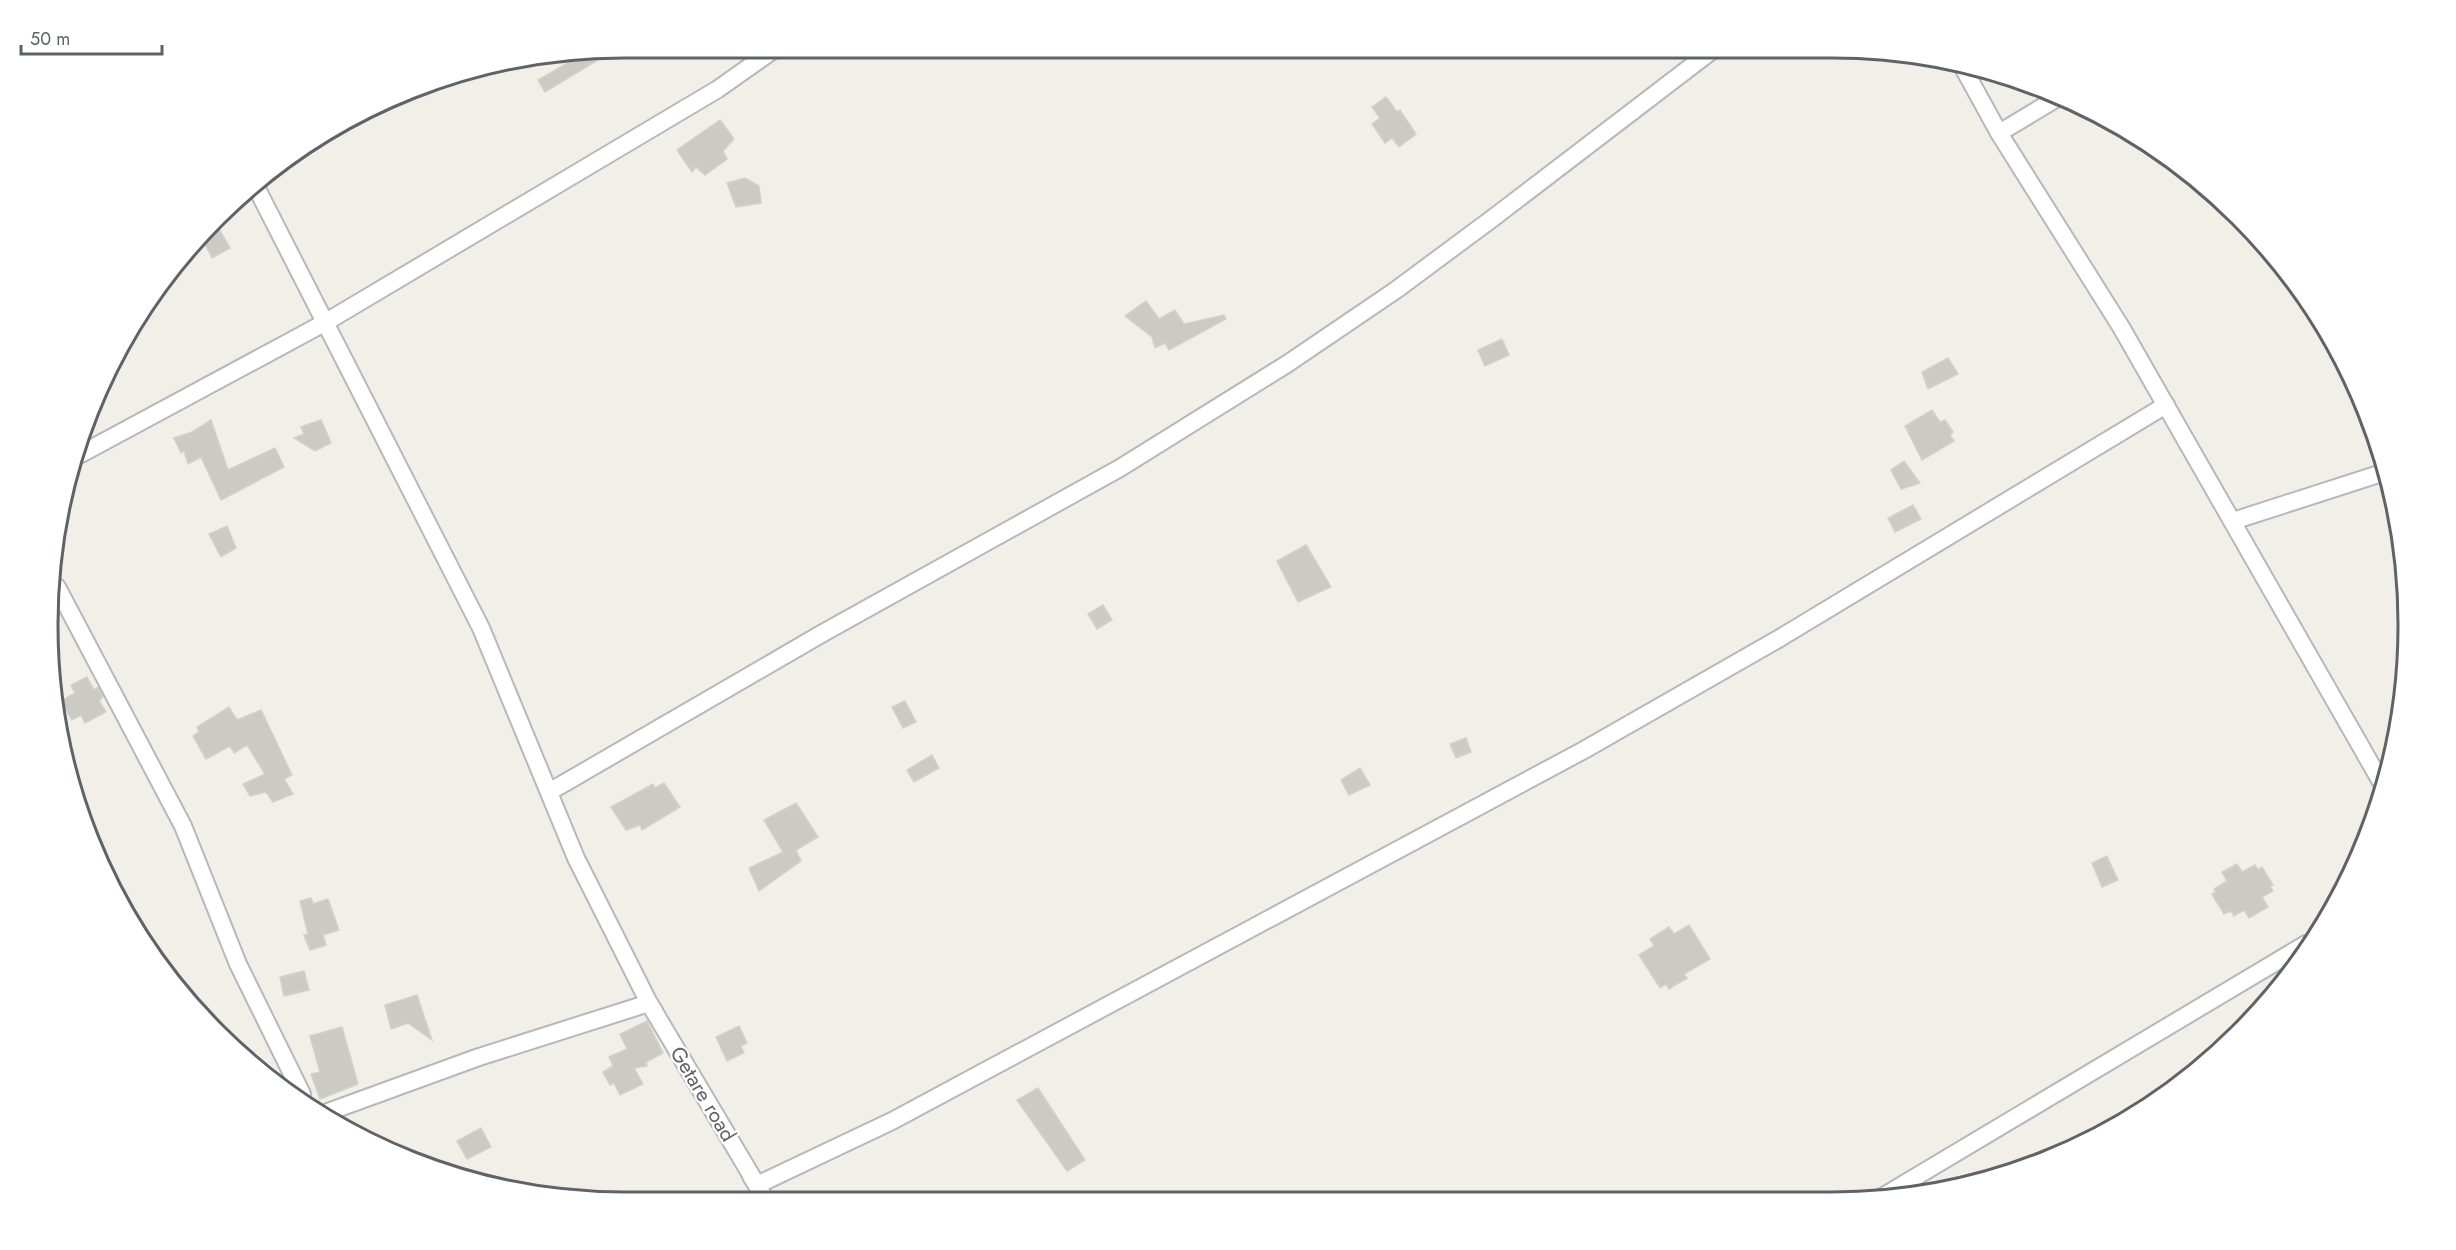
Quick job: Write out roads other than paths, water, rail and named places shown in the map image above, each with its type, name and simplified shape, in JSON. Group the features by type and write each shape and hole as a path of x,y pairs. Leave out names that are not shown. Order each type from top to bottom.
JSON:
{"street":[{"path":"86,451 326,322 718,89 762,58"},
{"path":"549,792 823,633 1120,468 1287,364 1396,290 1702,58"},
{"path":"1967,75 1999,133 2121,327 2377,775"},
{"path":"1999,133 2050,103"},
{"path":"259,192 481,628 576,858 649,1003 709,1110 761,1192"},
{"path":"757,1185 892,1121 1584,750 1790,632 2166,405"},
{"path":"2233,521 2377,475"},
{"path":"60,592 183,826 238,964 299,1088"},
{"path":"1898,1188 2294,951"},
{"path":"333,1110 479,1057 649,1003"}]}
